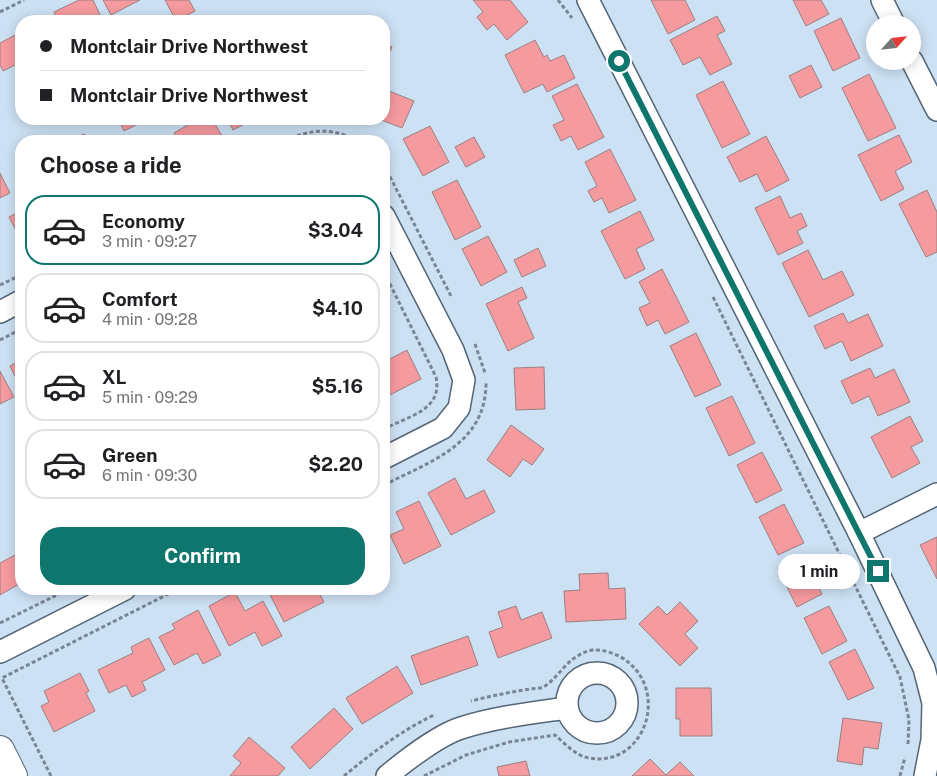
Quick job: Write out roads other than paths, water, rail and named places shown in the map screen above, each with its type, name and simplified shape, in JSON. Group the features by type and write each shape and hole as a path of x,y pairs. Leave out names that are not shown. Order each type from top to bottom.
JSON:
{"street":[{"path":"588,0 859,533 924,668 933,703 935,740 925,776"},
{"path":"882,0 890,15"},
{"path":"917,70 937,110"},
{"path":"390,228 453,350 464,380 459,408 443,428 390,455"},
{"path":"0,312 15,304"},
{"path":"859,533 937,494"},
{"path":"0,652 113,595"},
{"path":"387,776 405,761 460,729 512,716 567,708"},
{"path":"0,750 13,776"}]}
